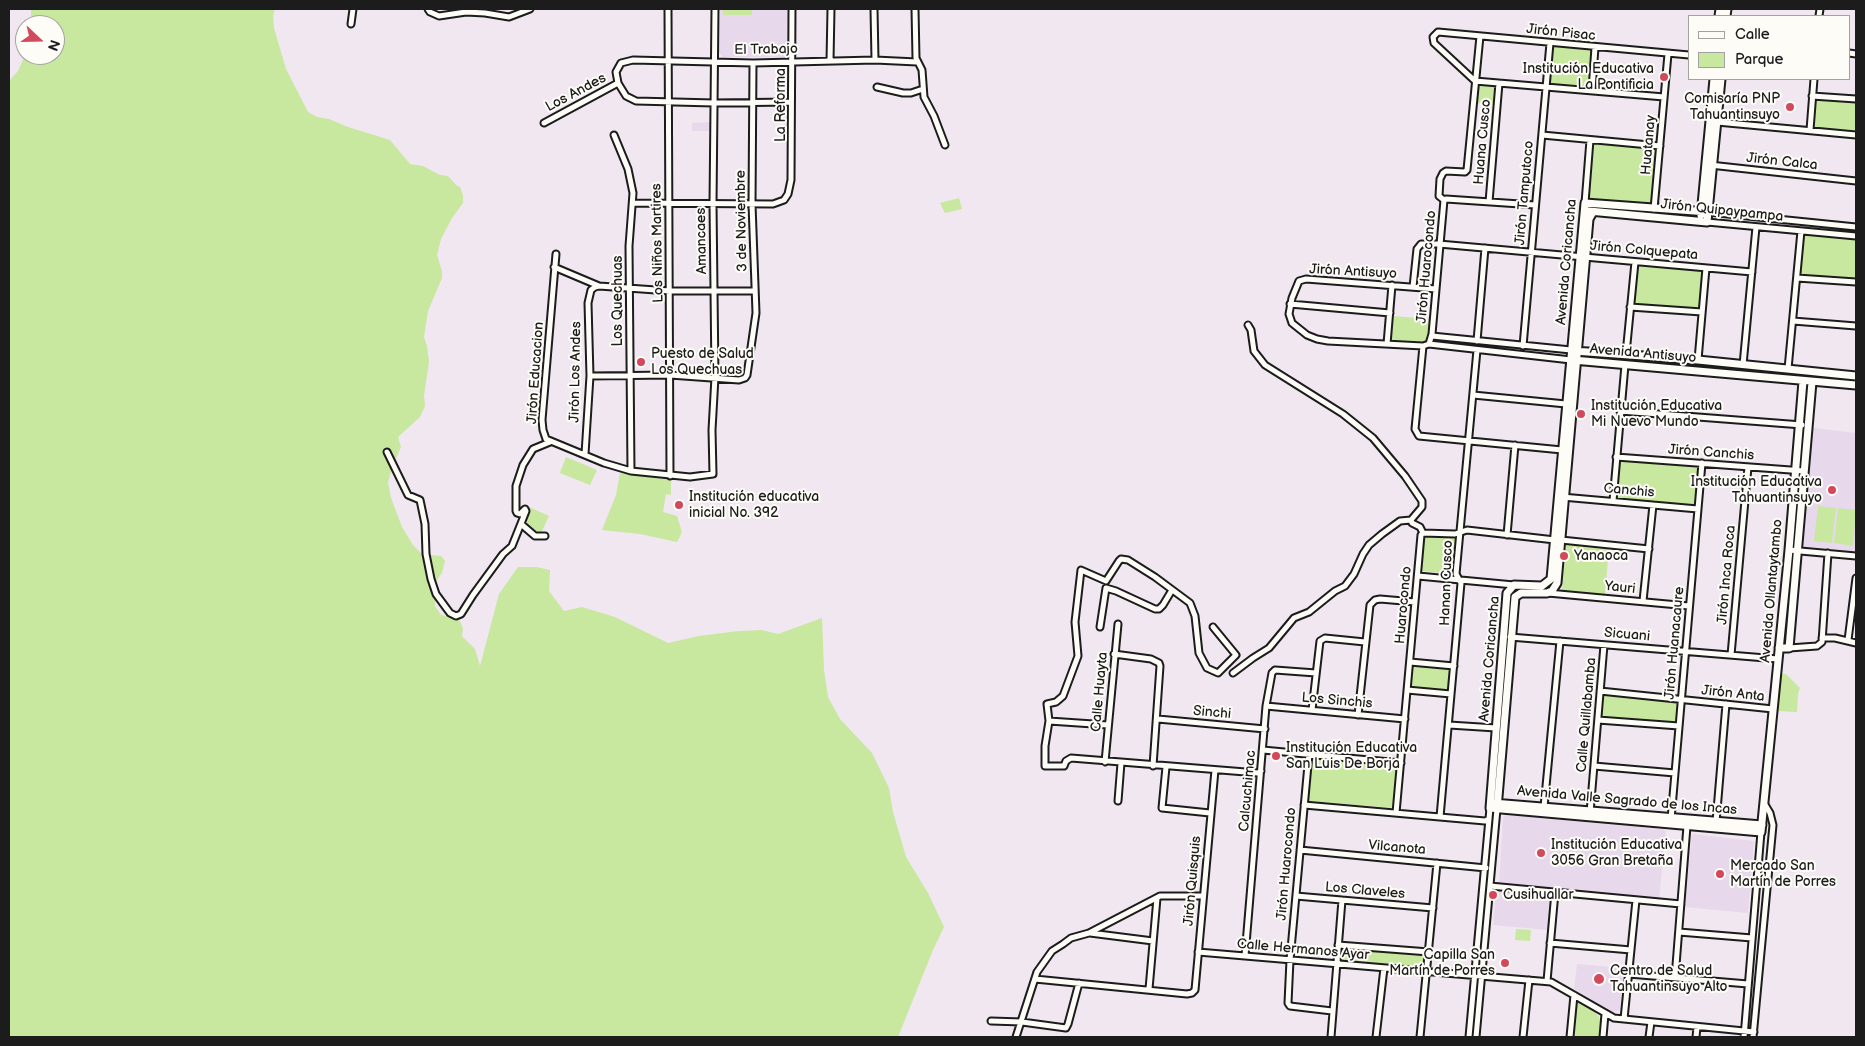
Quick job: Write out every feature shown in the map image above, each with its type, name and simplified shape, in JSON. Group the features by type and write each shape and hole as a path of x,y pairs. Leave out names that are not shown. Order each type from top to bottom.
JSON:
{"street":[{"path":"351,24 353,9"},
{"path":"428,9 439,16 476,12 510,16 530,9"},
{"name":"Los Niños Martires","path":"668,9 670,476"},
{"name":"Amancaes","path":"713,474 712,430 715,377 713,204 715,9"},
{"name":"La Reforma","path":"752,204 772,204 784,200 788,194 791,180 792,9"},
{"path":"830,61 831,9"},
{"path":"874,9 875,60"},
{"path":"915,9 917,62 922,70 924,97 934,116 945,145"},
{"name":"Jirón Pisac","path":"1475,81 1434,43 1434,37 1438,32 1688,55"},
{"name":"Jirón Huarocondo","path":"1468,442 1419,436 1416,433 1426,345 1432,336 1444,200 1439,196 1440,179 1446,171 1465,172 1468,170 1480,36"},
{"name":"Jirón Tamputoco","path":"1523,346 1550,43"},
{"path":"1592,90 1595,47"},
{"name":"Huatanay","path":"1654,209 1668,54"},
{"name":"El Trabajo","path":"618,83 616,72 618,66 624,61 633,60 753,63 875,60 917,62"},
{"name":"3 de Noviembre","path":"715,377 739,380 746,378 749,371 756,313 752,204 753,63"},
{"path":"1704,222 1714,80"},
{"path":"1709,165 1717,122 1721,80"},
{"path":"1810,130 1814,80"},
{"path":"1475,81 1664,97"},
{"path":"618,83 626,96 636,101 791,102"},
{"name":"Los Andes","path":"544,123 618,83"},
{"name":"Huana Cusco","path":"1489,202 1499,83"},
{"path":"877,87 903,93 911,93 923,89"},
{"path":"1812,96 1856,100"},
{"path":"1717,122 1856,135"},
{"name":"Los Quechuas","path":"614,135 628,169 633,193 628,289 631,471"},
{"path":"1542,135 1660,146"},
{"name":"Avenida Coricancha","path":"1476,1037 1490,886 1496,728 1514,601 1517,594 1548,593 1552,591 1557,583 1561,497 1583,257 1590,140"},
{"name":"Jirón Calca","path":"1709,165 1856,181"},
{"path":"1444,200 1535,205"},
{"path":"633,202 752,204"},
{"name":"Jirón Quipaypampa","path":"1585,207 1705,212"},
{"name":"Jirón Quipaypampa","path":"1585,207 1593,212 1856,236"},
{"name":"Avenida Coricancha","path":"1583,257 1589,219 1593,212"},
{"path":"1705,212 1856,227"},
{"path":"1743,365 1756,227"},
{"path":"1788,369 1801,232"},
{"name":"Jirón Colquepata","path":"1414,287 1417,249 1421,244 1439,244 1752,272"},
{"path":"1477,341 1485,248"},
{"name":"Jirón Educacion","path":"556,254 542,420 544,435 550,442 604,463 631,471 690,478 713,474"},
{"path":"1626,354 1635,262"},
{"path":"554,267 599,286 670,291 755,291"},
{"path":"1698,360 1706,268"},
{"path":"1797,278 1856,282"},
{"name":"Jirón Antisuyo","path":"1290,304 1299,281 1306,279 1436,289"},
{"path":"1387,344 1392,285"},
{"name":"Jirón Los Andes","path":"584,454 590,376 588,303 591,290 599,286"},
{"path":"1390,313 1290,304 1289,318 1292,323 1311,337 1328,341 1426,345"},
{"path":"1630,307 1702,312"},
{"path":"1793,321 1856,326"},
{"path":"1233,673 1269,648 1294,618 1309,612 1335,591 1345,586 1354,574 1363,554 1369,546 1400,521 1411,520 1422,507 1422,501 1405,476 1373,438 1343,414 1265,365 1254,351 1251,330 1248,325"},
{"name":"Avenida Antisuyo","path":"1432,336 1575,351 1698,360 1856,376"},
{"name":"Avenida Antisuyo","path":"1426,345 1856,385"},
{"name":"Hanan Cusco","path":"1440,817 1461,583 1456,574 1477,350"},
{"name":"Avenida Coricancha","path":"1561,497 1562,450 1566,404 1574,360"},
{"path":"1612,501 1625,365"},
{"path":"590,376 670,375 715,377"},
{"name":"Avenida Ollantaytambo","path":"1744,1034 1803,381"},
{"name":"Avenida Ollantaytambo","path":"1789,648 1812,382"},
{"path":"1473,396 1566,404"},
{"path":"1620,411 1808,426"},
{"path":"387,452 408,495 420,500 425,524 426,554 436,594 452,614 458,615 503,554 512,546 526,510 520,514 517,513 516,486 522,465 533,449 550,442"},
{"path":"1468,442 1516,444 1562,450"},
{"path":"1507,535 1516,444"},
{"name":"Jirón Canchis","path":"1616,457 1804,471"},
{"name":"Jirón Huanacaure","path":"1671,822 1702,463"},
{"name":"Jirón Inca Roca","path":"1731,655 1748,466"},
{"name":"Canchis","path":"1561,497 1698,509"},
{"path":"1643,602 1653,505"},
{"path":"1411,520 1412,523 1420,527 1423,533 1455,534 1467,530 1649,549"},
{"path":"521,524 534,536 545,536"},
{"name":"Huarocondo","path":"1396,813 1421,535 1423,533"},
{"name":"Avenida Coricancha","path":"1469,1037 1508,637 1508,593 1514,585 1542,586 1548,583 1551,579 1558,540"},
{"path":"1789,550 1856,556"},
{"path":"1779,648 1817,646 1822,642 1828,554"},
{"path":"1213,627 1236,656 1218,673 1207,668 1199,653 1194,609 1190,603 1155,577 1125,559 1119,561 1106,581 1081,570 1075,622 1078,656 1063,696 1056,702 1047,704 1048,721 1044,746 1045,766 1064,766 1066,761 1071,758 1153,766 1258,773 1261,771"},
{"path":"1418,576 1514,585"},
{"path":"1848,640 1855,611 1856,578"},
{"path":"1100,627 1106,588 1111,588 1156,609 1163,605 1172,590"},
{"name":"Yauri","path":"1548,593 1690,606"},
{"path":"1358,714 1370,605 1375,600 1380,599 1415,602"},
{"name":"Calle Huayta","path":"1105,762 1118,624"},
{"name":"Sicuani","path":"1508,637 1778,659"},
{"path":"1312,710 1319,644 1323,638 1365,642"},
{"path":"1822,638 1848,640 1856,643"},
{"path":"1544,807 1560,641"},
{"name":"Calle Quillabamba","path":"1590,814 1604,645"},
{"path":"1114,654 1152,659 1159,663 1161,671 1153,766"},
{"path":"1410,662 1454,666"},
{"name":"Calcuchimac","path":"1245,956 1266,706 1272,674 1275,670 1316,673"},
{"path":"1407,690 1452,694"},
{"name":"Jirón Anta","path":"1600,691 1773,709"},
{"path":"1716,822 1726,704"},
{"name":"Los Sinchis","path":"1266,706 1405,719"},
{"name":"Sinchi","path":"1158,718 1265,729"},
{"path":"1598,720 1679,726"},
{"path":"1048,721 1108,725"},
{"path":"1448,725 1496,728"},
{"path":"1263,750 1401,763"},
{"name":"Jirón Huarocondo","path":"1309,754 1290,960 1288,1002 1290,1006 1332,1011"},
{"path":"1118,801 1121,763"},
{"path":"1166,766 1162,808 1210,813"},
{"path":"1594,766 1675,773"},
{"name":"Jirón Quisquis","path":"1149,989 1192,993 1195,990 1202,896 1215,770"},
{"name":"Avenida Ollantaytambo","path":"1754,1035 1773,825 1770,813 1764,803"},
{"path":"1304,805 1485,821 1489,819"},
{"name":"Avenida Valle Sagrado de los Incas","path":"1493,806 1544,807 1590,814"},
{"name":"Avenida Valle Sagrado de los Incas","path":"1493,806 1671,822 1716,822 1762,828"},
{"name":"Avenida Valle Sagrado de los Incas","path":"1671,822 1687,826 1762,828"},
{"path":"1675,978 1687,826"},
{"name":"Vilcanota","path":"1300,850 1491,868"},
{"path":"1420,1037 1437,863"},
{"path":"1490,886 1681,904"},
{"path":"1547,982 1556,892"},
{"path":"1016,1037 1034,979 1052,952 1071,938 1089,933 1164,895 1202,896"},
{"name":"Los Claveles","path":"1296,896 1433,908"},
{"path":"1034,979 1149,989 1156,898"},
{"path":"1331,1037 1342,900"},
{"path":"1624,1019 1636,900"},
{"path":"1679,932 1752,938"},
{"path":"1089,933 1153,941"},
{"path":"1550,943 1631,950"},
{"path":"1338,945 1429,952"},
{"name":"Calle Hermanos Ayar","path":"1198,952 1555,983 1611,1018 1697,1026 1754,1035"},
{"path":"1376,1037 1384,968"},
{"path":"1629,974 1748,984"},
{"path":"1523,1037 1528,980"},
{"path":"991,1021 1022,1022 1066,1028 1079,983"},
{"path":"1570,1037 1574,995"},
{"path":"1603,1037 1605,1014"},
{"path":"1650,1037 1651,1022"},
{"path":"1696,1037 1697,1026"}],"shaded area":[{"path":"720,9 787,9 787,53 784,57 723,57 719,52"},
{"path":"712,122 711,131 692,131 692,123"},
{"name":"Institución Educativa Tahuantinsuyo","path":"1813,428 1856,433 1856,552 1803,548"},
{"path":"1505,815 1663,829 1666,831 1659,899 1499,884 1503,817"},
{"name":"Mercado San Martín de Porres","path":"1692,834 1754,841 1748,913 1685,907"},
{"path":"1496,890 1551,895 1548,930 1493,925"},
{"name":"Centro de Salud Tahuantinsuyo Alto","path":"1577,964 1624,968 1620,1009 1616,1012 1609,1011 1574,989"}],"green space":[{"path":"31,9 275,9 273,15 274,28 286,69 308,112 317,117 329,119 390,140 410,164 423,166 440,175 448,176 460,187 463,203 452,218 441,239 437,255 442,278 428,311 424,337 429,362 424,395 425,406 420,417 398,437 401,447 388,482 391,498 402,527 413,545 422,554 441,556 445,561 442,573 435,583 435,606 441,615 453,617 460,621 463,629 462,636 475,649 480,666 499,594 518,567 536,567 550,570 549,591 564,611 582,607 615,617 668,643 699,636 739,631 762,630 778,634 822,618 824,670 828,697 840,719 872,753 889,788 893,812 906,857 928,893 944,927 898,1037 9,1037 9,81 21,65 65,65 65,15 31,15"},
{"path":"723,9 752,9 752,15 723,15"},
{"path":"1552,47 1593,49 1589,87 1548,84"},
{"path":"1477,84 1496,86 1494,105 1476,103"},
{"path":"1815,98 1856,101 1856,134 1812,129"},
{"path":"1593,143 1657,149 1652,207 1588,201"},
{"path":"959,198 962,209 945,213 940,203"},
{"path":"1803,234 1856,239 1856,280 1800,275"},
{"path":"1636,265 1704,272 1700,310 1633,305"},
{"path":"1392,316 1431,319 1427,340 1422,343 1392,341 1390,338"},
{"path":"566,457 597,470 590,485 560,473"},
{"path":"1618,459 1701,464 1697,507 1614,499"},
{"path":"620,473 671,480 671,495 666,494 663,512 677,516 682,532 677,542 640,534 602,530 616,495"},
{"path":"1818,506 1836,508 1832,543 1814,541"},
{"path":"529,507 549,516 541,533 522,524"},
{"path":"1838,508 1856,510 1853,546 1834,543"},
{"path":"1427,536 1457,538 1454,574 1421,571 1424,539"},
{"path":"1566,545 1609,548 1605,594 1562,591"},
{"path":"1412,665 1451,668 1449,692 1410,689"},
{"path":"1780,674 1786,674 1800,688 1797,712 1777,711"},
{"path":"1602,693 1679,701 1676,729 1600,723"},
{"path":"1312,759 1397,767 1394,808 1308,801"},
{"path":"1516,929 1531,930 1530,941 1515,940"},
{"path":"1341,947 1426,954 1425,970 1339,963"},
{"path":"1580,1002 1599,1017 1601,1024 1600,1037 1573,1037 1576,1004"}],"place":[{"name":"Institución Educativa La Pontificia","path":"1664,77"},
{"name":"Comisaría PNP Tahuantinsuyo","path":"1790,107"},
{"name":"Puesto de Salud Los Quechuas","path":"641,362"},
{"name":"Institución Educativa Mi Nuevo Mundo","path":"1581,414"},
{"name":"Institución Educativa Tahuantinsuyo","path":"1832,490"},
{"name":"Institución educativa inicial No. 392","path":"679,505"},
{"name":"Yanaoca","path":"1564,556"},
{"name":"Institución Educativa San Luis De Borja","path":"1276,756"},
{"name":"Institución Educativa 3056 Gran Bretaña","path":"1541,853"},
{"name":"Mercado San Martín de Porres","path":"1720,874"},
{"name":"Cusihuallar","path":"1493,895"},
{"name":"Capilla San Martín de Porres","path":"1505,963"},
{"name":"Centro de Salud Tahuantinsuyo Alto","path":"1599,979"}]}
